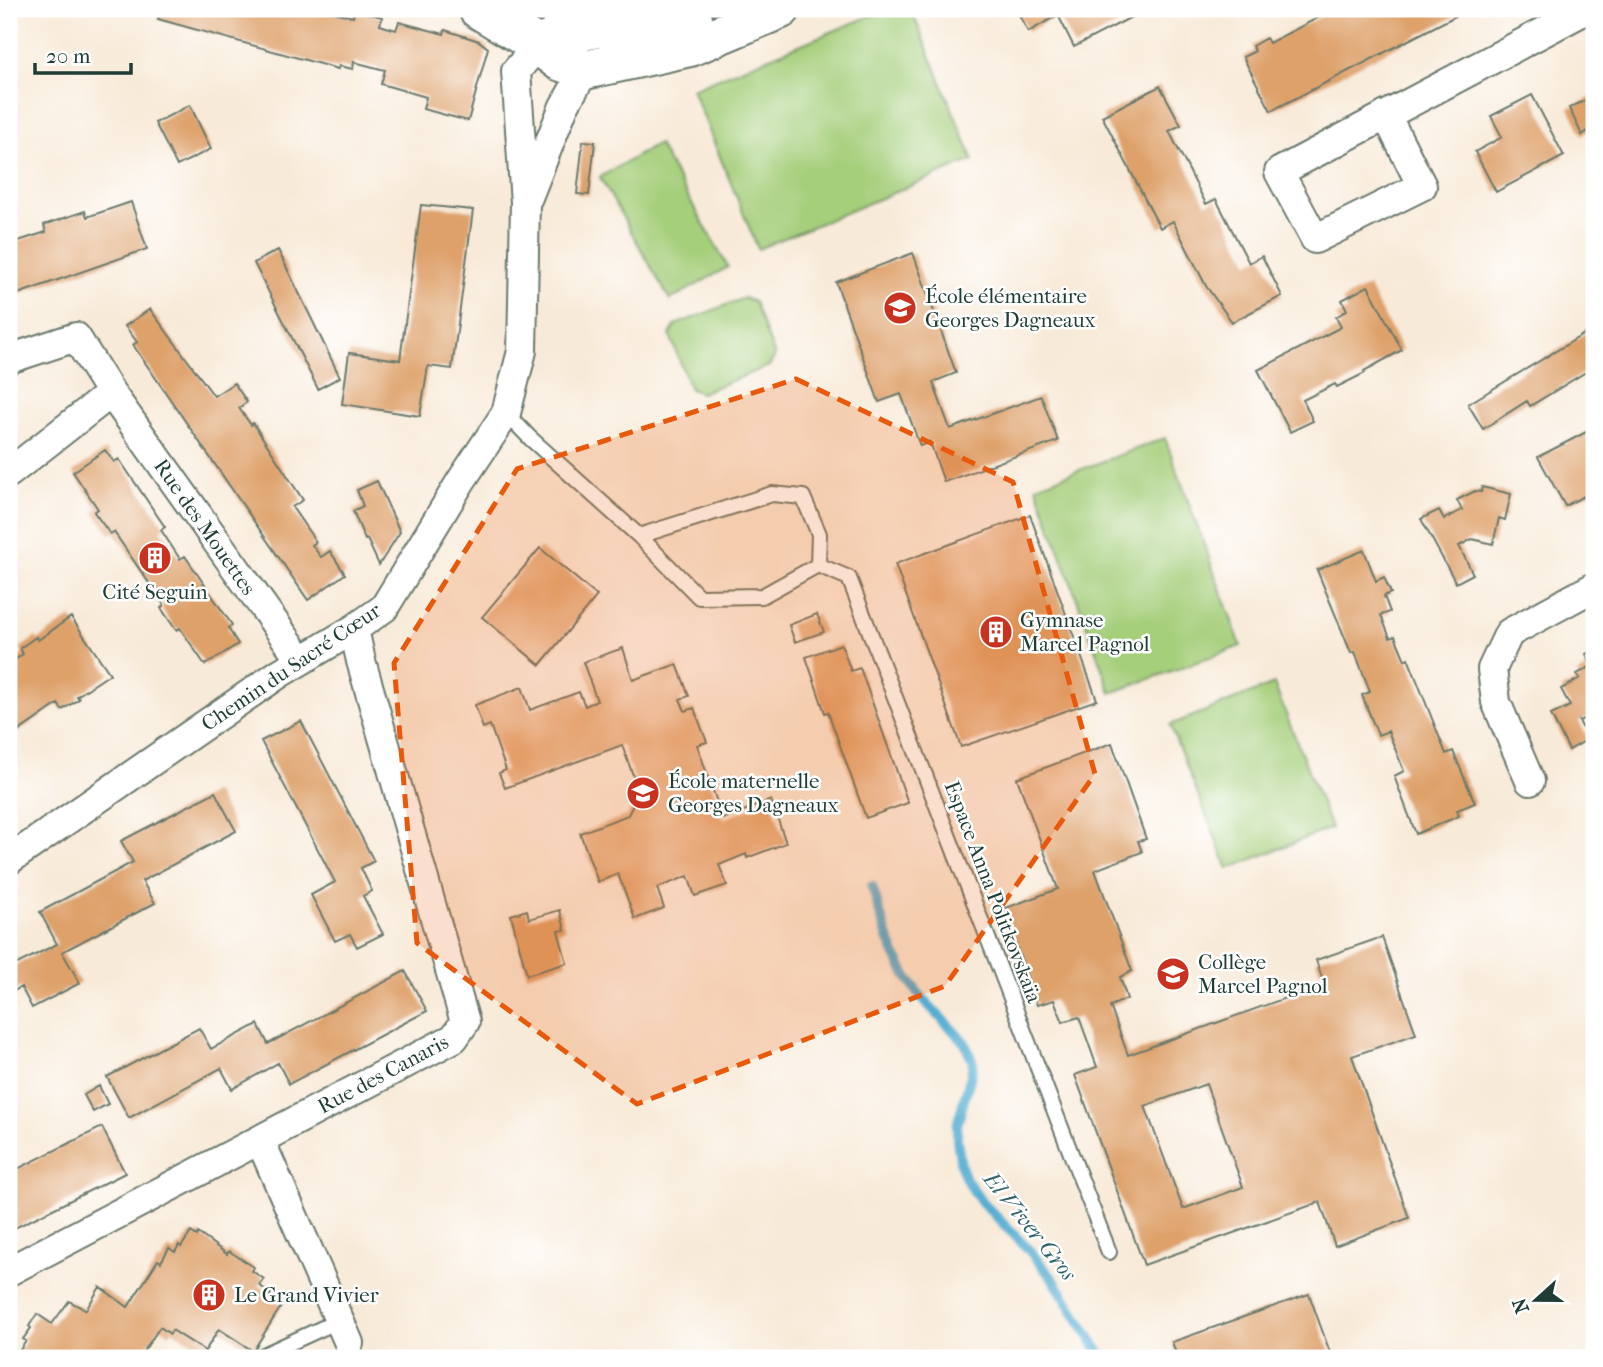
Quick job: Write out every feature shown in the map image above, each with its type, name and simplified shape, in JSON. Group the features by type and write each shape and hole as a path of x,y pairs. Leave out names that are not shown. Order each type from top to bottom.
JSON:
{"main road":[{"path":"478,9 551,30 663,30 722,9"},
{"path":"551,30 559,61 585,70 690,47 781,9"}],"street":[{"path":"1386,115 1422,186 1315,239 1279,172 1386,115 1587,9"},
{"name":"Chemin du Sacré Cœur","path":"9,860 301,660 384,608 506,413 522,351 525,202 516,71 551,30"},
{"name":"Chemin du Sacré Cœur","path":"525,202 564,106 585,70"},
{"name":"Rue des Mouettes","path":"9,359 76,337 111,393 301,660"},
{"path":"9,473 111,393"},
{"path":"1530,781 1496,702 1492,669 1509,633 1594,587"},
{"name":"Rue des Canaris","path":"9,1271 454,1038 465,1022 354,629"},
{"path":"260,1140 344,1331"}],"lane":[{"path":"506,413 639,536 699,597 762,596 818,565 819,534 803,497 772,494 639,536"},
{"name":"Espace Anna Politkovskaïa","path":"818,565 849,578 1110,1252"},
{"path":"257,1358 344,1331"}],"highlighted area":[{"path":"796,379 1013,482 1095,774 945,986 637,1104 417,943 394,663 517,469"}],"green space":[{"path":"887,9 911,9 973,160 758,249 692,89"},
{"path":"658,144 728,267 670,300 600,177"},
{"path":"744,298 754,302 775,356 769,366 701,393 690,389 670,335 675,325"},
{"path":"1165,438 1241,646 1111,693 1036,486"},
{"path":"1274,684 1331,828 1228,869 1170,725"}],"building":[{"path":"151,9 322,9 353,17 355,10 382,17 380,25 396,30 399,22 444,34 445,30 479,41 488,48 468,121 423,109 426,97 381,84 385,70 354,62 353,69 339,66 338,69 158,19 160,12"},
{"path":"1016,9 1147,9 1074,47 1058,15 1028,32"},
{"path":"1335,9 1469,9 1271,111 1243,57 1255,51 1252,46 1266,38 1269,43"},
{"path":"1160,86 1181,125 1169,131 1206,204 1216,199 1249,263 1262,256 1282,296 1232,322 1206,286 1173,221 1160,228 1102,116"},
{"path":"1532,95 1564,156 1496,192 1475,152 1502,137 1491,116"},
{"path":"1594,96 1594,144 1588,131 1582,135 1569,108"},
{"path":"190,105 211,149 177,166 155,123"},
{"path":"583,141 595,142 589,195 577,194"},
{"path":"131,202 147,249 9,297 9,244 46,232 44,225 85,211 87,217"},
{"path":"421,205 473,210 452,369 428,366 420,416 342,404 349,353 400,360"},
{"path":"278,250 340,377 318,389 254,263"},
{"path":"913,253 956,373 933,382 950,429 1041,396 1058,441 944,482 930,442 920,446 901,394 879,402 836,282"},
{"path":"1368,286 1402,350 1364,371 1365,373 1303,400 1313,421 1290,432 1258,370 1341,327 1336,317 1347,310 1342,300"},
{"path":"150,309 214,396 234,383 247,402 239,408 251,425 253,423 303,500 292,507 316,542 312,545 321,557 330,551 345,574 308,600 133,345 137,342 125,326"},
{"path":"1594,328 1594,367 1530,406 1527,401 1483,429 1468,404"},
{"path":"1594,428 1594,491 1565,506 1538,457"},
{"name":"Cité Seguin","path":"105,450 114,462 119,459 165,527 161,530 180,559 185,556 232,625 228,628 238,644 205,665 180,628 176,630 161,608 164,605 114,532 110,534 94,512 98,509 73,472"},
{"path":"377,481 400,532 379,565 353,511 363,506 357,490"},
{"path":"1482,487 1511,494 1505,520 1499,518 1493,544 1472,539 1459,546 1473,574 1456,583 1421,519 1439,510 1444,519 1462,510 1457,500 1475,491 1481,492"},
{"name":"Gymnase Marcel Pagnol","path":"1030,515 1097,700 961,747 895,564"},
{"path":"540,548 597,596 540,665 482,617"},
{"path":"1364,550 1376,581 1384,577 1391,593 1384,596 1390,612 1381,615 1390,638 1395,636 1405,660 1408,658 1446,754 1453,751 1475,803 1457,810 1459,816 1416,834 1394,776 1404,771 1388,731 1378,735 1362,695 1370,692 1355,652 1351,653 1317,570"},
{"path":"817,614 824,632 795,642 789,625"},
{"name":"Cité Seguin","path":"71,617 110,674 77,696 79,699 62,710 58,704 9,738 9,664 23,654 20,648 36,637 38,640"},
{"path":"841,644 851,671 860,668 908,803 866,818 806,657"},
{"path":"623,648 633,680 677,664 689,696 680,699 685,711 694,708 707,742 697,745 723,819 771,800 786,843 719,865 727,885 695,896 688,876 657,888 664,908 635,919 618,874 598,882 580,833 628,815 639,792 622,745 505,788 499,773 506,770 490,725 483,728 475,705 522,687 530,710 579,692 585,706 597,701 583,662"},
{"path":"1594,650 1594,714 1579,721 1588,739 1569,750 1551,715 1570,706 1561,689 1580,678 1577,674 1592,666 1586,654"},
{"path":"301,721 374,861 361,868 372,891 363,896 383,934 357,947 350,934 335,941 311,895 335,882 261,741"},
{"path":"1112,743 1146,839 1138,841 1142,852 1095,870 1132,971 1120,977 1127,999 1110,1006 1128,1055 1324,984 1316,960 1382,937 1416,1034 1352,1056 1409,1218 1335,1246 1320,1202 1144,1265 1075,1075 1097,1067 1079,1017 1063,1022 1054,1000 1037,1005 1003,909 1058,889 1017,778","holes":["1206,1084 1243,1187 1183,1209 1145,1106"]},
{"path":"215,792 236,831 142,881 155,903 62,952 80,983 32,1008 21,987 9,994 9,968 57,944 40,912 133,862 121,841"},
{"path":"527,910 529,919 560,910 565,930 558,931 567,963 527,975 511,915"},
{"path":"405,971 427,1011 289,1084 278,1063 232,1089 221,1068 129,1118 107,1077 199,1028 211,1049 258,1024 268,1044"},
{"path":"99,1086 108,1104 93,1112 84,1095"},
{"path":"102,1127 125,1173 9,1231 9,1173"},
{"name":"Le Grand Vivier","path":"191,1232 197,1236 198,1233 227,1254 229,1251 254,1267 252,1271 264,1279 259,1285 271,1294 269,1297 282,1305 253,1351 219,1329 205,1351 172,1330 170,1334 160,1327 139,1358 26,1358 18,1353 37,1314 52,1324 69,1301 86,1310 100,1287 128,1307 158,1260 161,1262 169,1248 175,1252 179,1245 181,1247"},
{"path":"1309,1294 1332,1358 1178,1358 1172,1342"}],"waterway":[{"name":"El Viver Gros","path":"872,886 888,938 906,975 925,1001 965,1043 973,1063 957,1125 961,1166 966,1179 980,1200 1053,1279 1103,1358"}],"place":[{"name":"École élémentaire Georges Dagneaux","path":"900,308"},
{"name":"Cité Seguin","path":"155,558"},
{"name":"Gymnase Marcel Pagnol","path":"996,632"},
{"name":"École maternelle Georges Dagneaux","path":"643,793"},
{"name":"Collège Marcel Pagnol","path":"1173,974"},
{"name":"Le Grand Vivier","path":"209,1295"}]}
